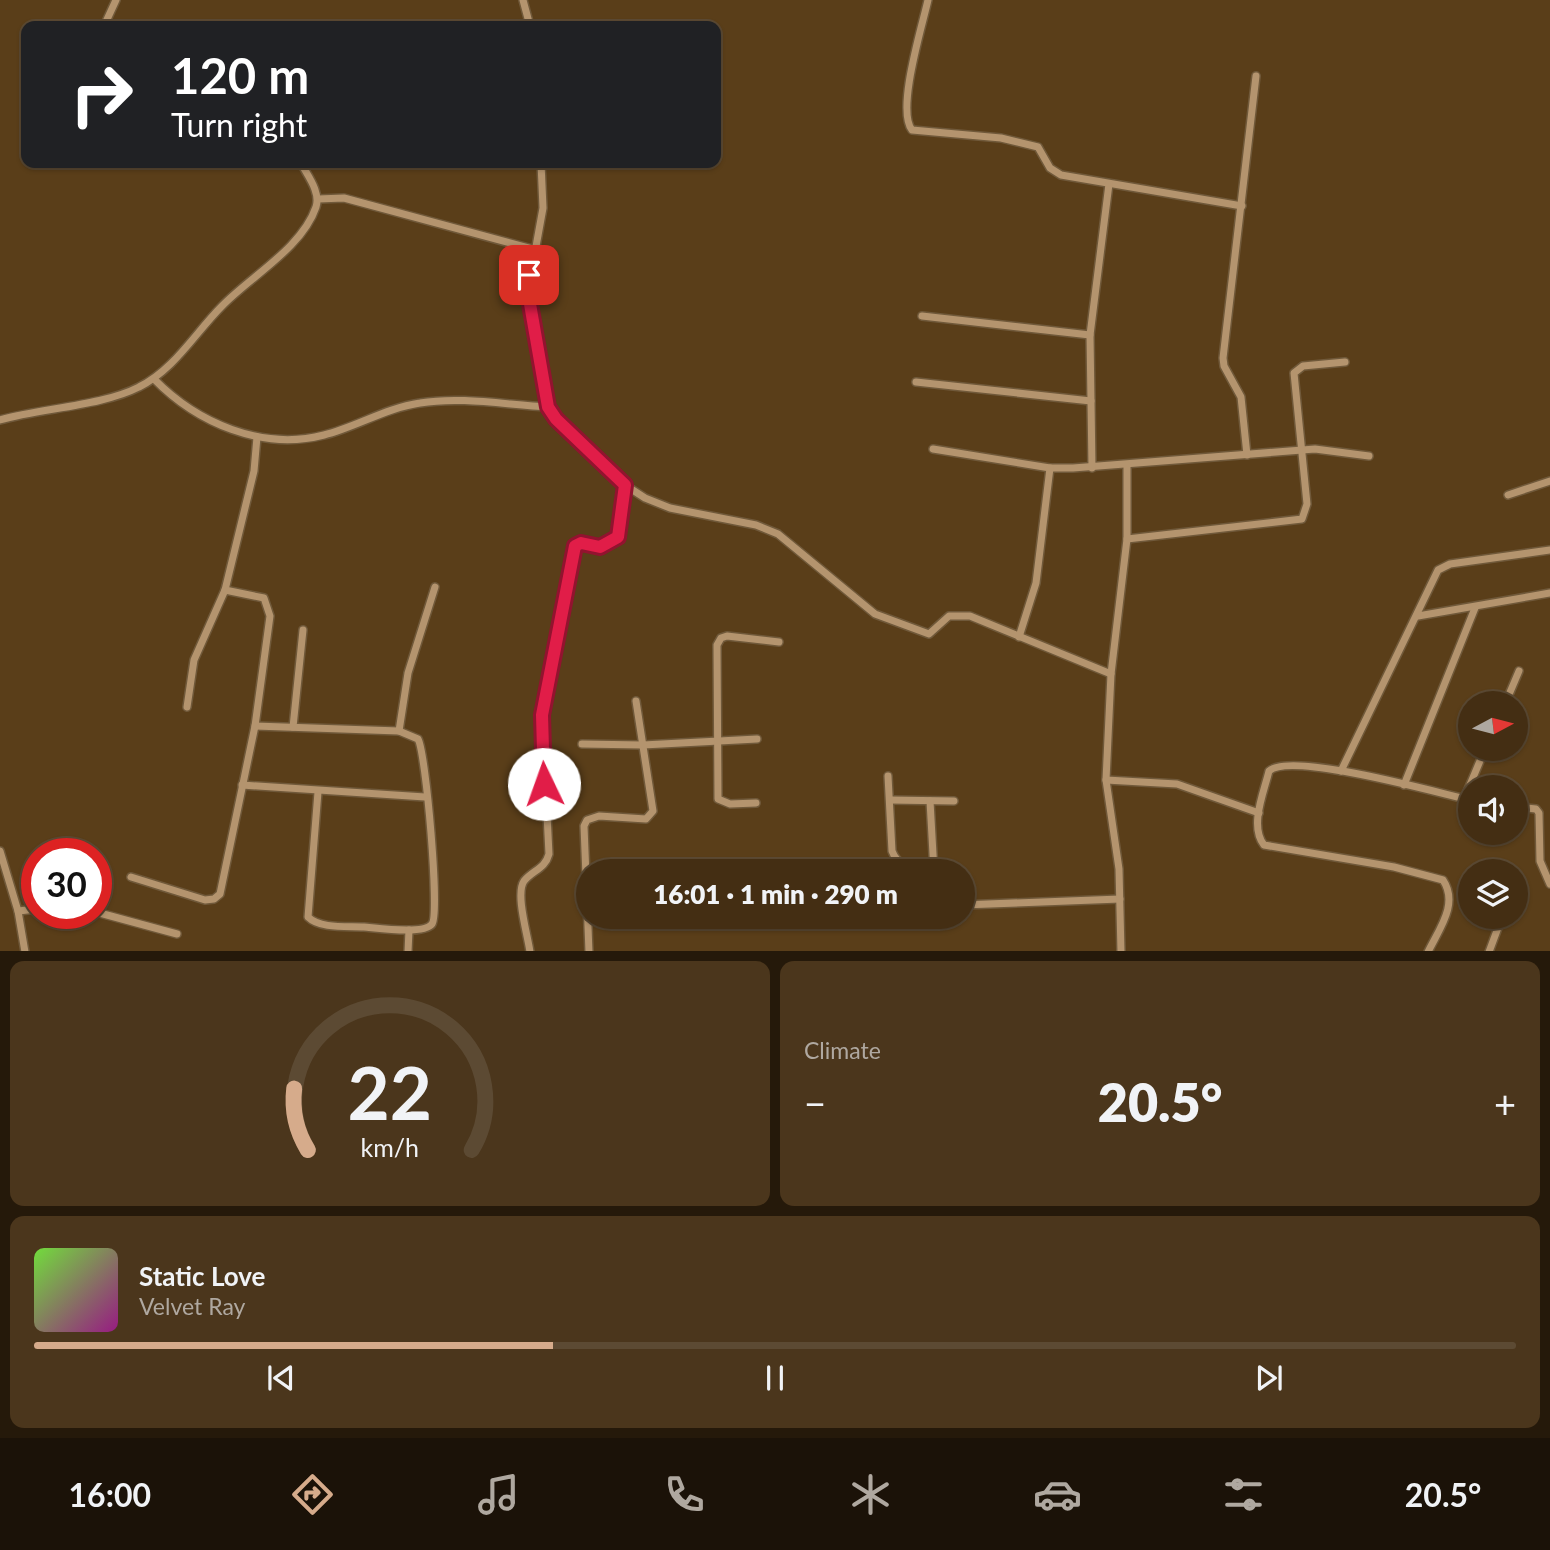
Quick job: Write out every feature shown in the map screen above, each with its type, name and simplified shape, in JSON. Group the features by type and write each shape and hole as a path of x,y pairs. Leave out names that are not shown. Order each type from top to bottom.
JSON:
{"street":[{"path":"106,21 116,0"},
{"path":"523,0 529,21"},
{"path":"928,0 907,101 907,124 912,130 1025,143 1042,151 1055,173 1242,206"},
{"path":"1247,455 1241,397 1224,366 1223,358 1256,76"},
{"path":"0,421 125,393 154,379 220,308 275,262 299,233 317,206 318,199 303,168"},
{"path":"541,168 543,208 537,250 529,275 530,304 548,407 556,419 625,485 645,498 670,508 756,525 778,534 875,614 919,632 936,631 949,616 958,614 1111,674"},
{"path":"1092,468 1090,335 1109,184"},
{"path":"318,199 344,198 537,250"},
{"path":"922,316 1090,335"},
{"path":"1127,539 1302,519 1307,504 1294,373 1303,366 1345,362"},
{"path":"154,379 190,410 257,437 282,441 314,437 422,402 548,407"},
{"path":"916,382 1091,401"},
{"path":"187,707 194,660 225,590 254,471 257,437"},
{"path":"933,449 1050,468 1127,466 1300,450 1370,456"},
{"path":"1121,951 1119,869 1106,780 1111,674 1127,539 1127,466"},
{"path":"1019,637 1036,583 1050,468"},
{"path":"1508,495 1550,481"},
{"path":"530,951 520,895 522,885 546,864 549,854 542,715 567,584 575,546 581,543 600,547 618,537 625,485"},
{"path":"1341,771 1418,616 1434,577 1444,566 1550,550"},
{"path":"399,731 408,673 435,586"},
{"path":"131,877 205,900 214,899 222,886 255,726 270,609 264,598 225,590"},
{"path":"1418,616 1550,593"},
{"path":"1404,785 1475,608"},
{"path":"293,727 303,630"},
{"path":"756,803 730,804 718,799 715,741 716,653 721,638 779,642"},
{"path":"1511,691 1519,671"},
{"path":"589,951 584,826 592,817 646,819 651,816 652,804 636,701"},
{"path":"255,726 399,731 418,739 422,747 435,879 435,915 432,924 425,929 409,930 313,923 308,917 318,792"},
{"path":"582,744 643,745 757,739"},
{"path":"1428,951 1450,902 1443,880 1394,867 1264,845 1258,833 1259,813 1269,771 1274,766 1341,771 1458,798"},
{"path":"888,776 896,859"},
{"path":"1106,780 1177,783 1259,813"},
{"path":"242,785 425,797"},
{"path":"890,800 954,801"},
{"path":"930,801 933,859"},
{"path":"1528,808 1536,809 1539,813 1540,860 1550,884"},
{"path":"0,851 18,911 25,951"},
{"path":"975,905 1120,899"},
{"path":"112,916 177,934"},
{"path":"1489,951 1497,929"},
{"path":"408,951 409,930"}],"route":[{"path":"529,275 530,304 548,407 556,419 625,485 621,532 618,537 600,547 581,543 575,546 542,715 544,784"}]}
